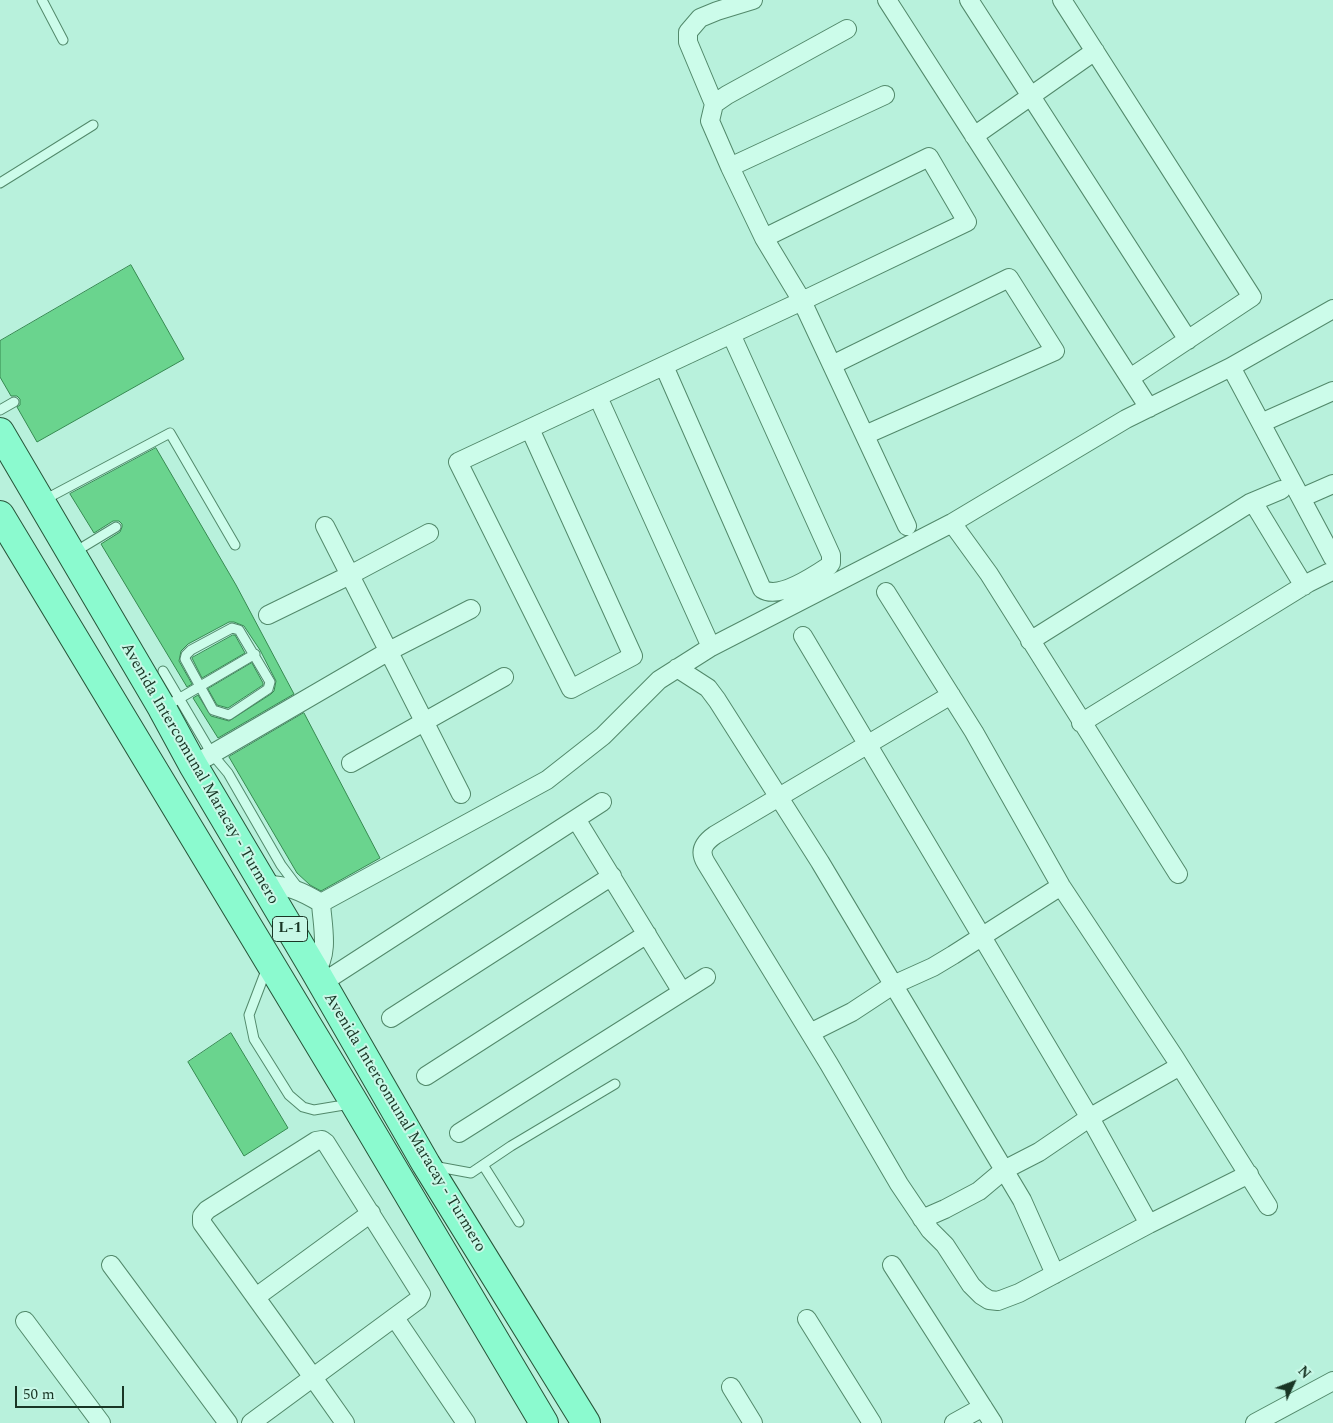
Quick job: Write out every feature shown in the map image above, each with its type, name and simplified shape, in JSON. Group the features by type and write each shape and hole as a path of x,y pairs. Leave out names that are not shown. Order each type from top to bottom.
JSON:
{"main road":[{"name":"Avenida Intercomunal Maracay - Turmero","path":"0,432 71,555 171,703 202,759 264,886 426,1164 586,1423"},
{"name":"Avenida Intercomunal Maracay - Turmero","path":"0,515 352,1099 544,1423"}],"street":[{"path":"753,0 700,18 688,32 688,42 714,104 710,121 764,238 802,301 908,526"},
{"path":"886,0 1149,408"},
{"path":"969,0 1188,340"},
{"path":"1062,0 1252,298 1130,378"},
{"path":"714,104 847,29"},
{"path":"974,136 1095,51"},
{"path":"730,167 886,95"},
{"path":"530,429 632,656 571,689 458,462 967,222 929,157 764,238"},
{"path":"832,365 1009,278 1056,350 865,435"},
{"path":"321,903 547,780 603,736 660,680 711,647 952,523 1126,419 1232,367 1333,309"},
{"path":"664,366 762,589 774,593 787,590 829,566 831,555 731,334"},
{"path":"1081,723 1304,586 1330,565 1301,498 1232,367"},
{"path":"1261,423 1333,391"},
{"path":"598,397 711,647"},
{"path":"1301,498 1333,484"},
{"path":"1030,641 1253,502 1281,490"},
{"path":"1253,502 1304,586"},
{"path":"952,523 989,574 1081,723 1178,874"},
{"path":"325,526 461,794"},
{"path":"268,615 350,575 428,533"},
{"path":"886,592 974,732 1062,886 1180,1066 1268,1206"},
{"path":"202,759 242,734 388,651 471,609"},
{"path":"803,636 1090,1118 1149,1224"},
{"path":"677,668 708,688 820,862 1022,1200 1055,1274"},
{"path":"351,762 504,678"},
{"path":"951,695 825,771 778,796 707,841 702,853 706,863 810,1033 899,1184 922,1219 951,1253 971,1285 981,1295 990,1300 998,1301 1019,1293 1149,1224 1249,1174"},
{"path":"318,977 602,802"},
{"path":"576,819 682,992"},
{"path":"391,1018 612,876"},
{"path":"264,886 282,885 321,903"},
{"path":"810,1033 852,1012 893,985 933,967 982,935 1027,910 1062,886"},
{"path":"318,977 319,967 324,956 321,903"},
{"path":"426,1076 647,934"},
{"path":"459,1133 706,977"},
{"path":"922,1219 979,1191 1004,1170 1039,1152 1090,1118 1180,1066"},
{"path":"251,1423 313,1378 395,1318 418,1300 422,1294 322,1140 316,1141 207,1210 202,1216 202,1223 256,1297 313,1378 345,1423"},
{"path":"256,1297 371,1213"},
{"path":"111,1265 228,1423"},
{"path":"892,1265 993,1423"},
{"path":"395,1318 466,1423"},
{"path":"807,1319 872,1423"},
{"path":"24,1321 100,1423"},
{"path":"1255,1423 1333,1381"},
{"path":"730,1387 753,1423"},
{"path":"954,1423 983,1407"}],"lane":[{"path":"42,0 63,40"},
{"path":"0,183 93,125"},
{"path":"0,410 14,402"},
{"path":"40,503 170,433 235,545"},
{"path":"71,555 116,527"},
{"path":"232,628 239,630 255,654 270,682 268,689 229,715 214,710 185,659 191,650 232,628"},
{"path":"163,670 171,703 255,654"},
{"path":"202,759 228,773 281,865 300,892"},
{"path":"266,959 265,972 250,1015 254,1039 289,1095 303,1106 314,1110 344,1104 352,1099"},
{"path":"426,1164 471,1173 511,1146 615,1084"},
{"path":"483,1165 519,1222"}],"building":[{"path":"131,265 184,359 37,442 17,407 20,405 20,399 17,396 11,396 0,377 0,341"},
{"path":"156,448 236,585 294,694 218,738 193,698 198,695 211,716 229,721 271,694 274,691 276,681 260,650 244,626 229,622 188,644 181,651 179,661 192,684 187,687 101,544 120,532 122,524 119,521 113,521 94,533 70,494"},
{"path":"235,635 245,653 202,678 192,658"},
{"path":"252,663 263,685 228,708 217,705 208,689"},
{"path":"304,713 380,858 321,891 310,885 297,873 229,757"},
{"path":"231,1033 288,1128 244,1156 188,1062"}]}
